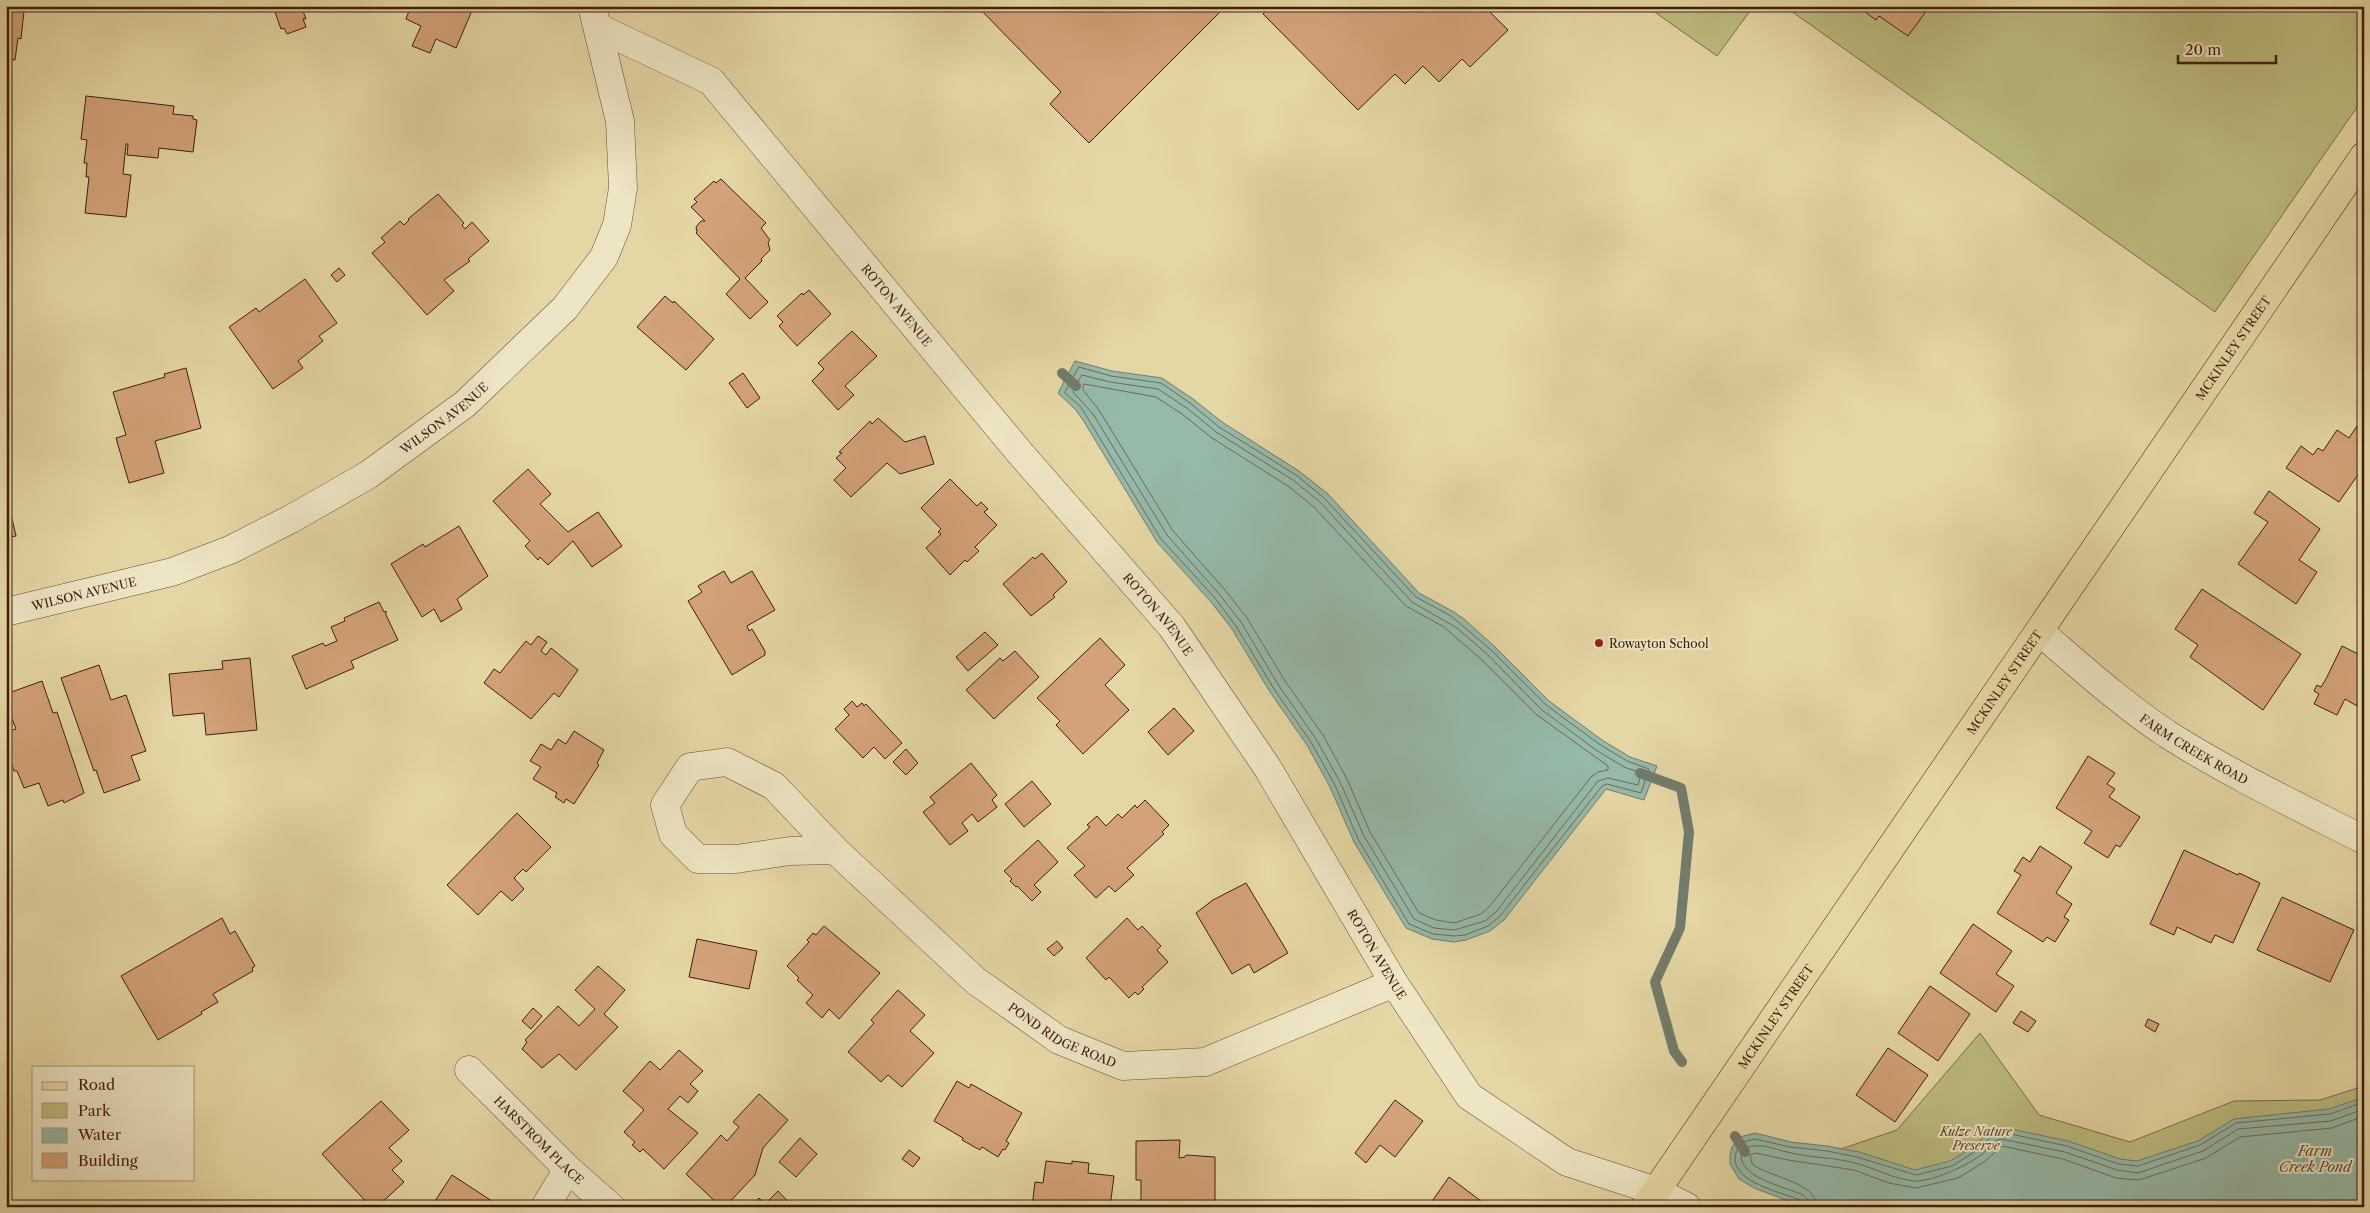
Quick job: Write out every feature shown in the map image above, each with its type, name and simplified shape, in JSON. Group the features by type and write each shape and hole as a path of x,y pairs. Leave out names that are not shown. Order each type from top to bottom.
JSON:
{"main road":[{"name":"MCKINLEY STREET","path":"1650,1199 2040,632 2364,156"}],"street":[{"name":"WILSON AVENUE","path":"6,612 172,572 230,550 291,519 368,475 465,404 565,308 604,257 617,226 623,188 620,120 595,17"},
{"name":"ROTON AVENUE","path":"595,17 711,81 1020,453 1172,627 1266,767 1394,983 1469,1096 1567,1162 1650,1199 1688,1207"},
{"name":"FARM CREEK ROAD","path":"2040,632 2106,688 2166,733 2251,783 2364,840"},
{"name":"POND RIDGE ROAD","path":"835,850 790,851 736,859 698,859 673,834 664,805 690,767 727,762 774,786 835,850 976,981 1059,1040 1123,1066 1205,1062 1394,983"},
{"name":"HARSTROM PLACE","path":"469,1070 568,1169 611,1207"},
{"path":"545,1207 568,1169"}],"green space":[{"path":"1646,6 1743,6 1750,11 1717,56"},
{"path":"1784,6 2364,6 2364,97 2215,312"},
{"name":"Farm Creek Pond","path":"1980,1033 2039,1115 2130,1142 2234,1101 2320,1100 2364,1086 2364,1207 1970,1207 1811,1159 1897,1130"}],"water":[{"path":"1075,361 1112,371 1162,378 1222,422 1299,471 1328,494 1419,593 1464,619 1549,701 1602,740 1630,757 1657,766 1644,800 1606,789 1504,920 1490,931 1466,940 1454,942 1432,939 1406,928 1354,842 1330,787 1307,745 1270,692 1232,629 1211,602 1157,542 1083,420 1076,410 1058,393"},
{"name":"Farm Creek Pond","path":"2364,1097 2364,1207 1804,1207 1754,1188 1739,1179 1730,1164 1732,1147 1740,1137 1755,1133 1791,1142 1859,1152 1915,1170 1950,1161 1973,1147 1992,1129 2001,1127 2068,1141 2120,1159 2137,1161 2198,1141 2234,1119 2329,1109"}],"building":[{"path":"6,6 24,11 21,39 18,38 15,60 6,59"},
{"path":"291,6 301,6 306,19 303,19 306,27 287,34 284,28 281,29 275,12"},
{"path":"411,6 474,6 456,48 436,39 430,53 412,46 421,26 406,19"},
{"path":"977,6 1226,6 1089,143 1050,104 1061,92"},
{"path":"1260,6 1484,6 1508,30 1470,67 1462,59 1439,82 1423,66 1405,84 1395,74 1358,110 1263,14 1265,12"},
{"path":"1857,6 1930,6 1908,36 1879,16 1876,20"},
{"path":"86,96 174,106 173,114 193,116 193,119 197,120 193,152 159,148 158,158 127,155 128,144 126,144 123,174 131,175 126,217 85,213 89,177 86,177 87,163 84,163 87,140 81,139"},
{"path":"721,179 766,223 761,228 770,240 768,242 770,250 745,278 768,302 750,319 726,294 740,279 696,233 696,227 701,221 705,221 691,207 697,202 694,199 714,181 716,183"},
{"path":"438,194 464,223 462,225 465,229 472,222 489,241 468,259 470,261 444,280 454,291 427,315 372,253 385,242 381,238 400,221 404,225 408,219"},
{"path":"339,268 345,275 337,282 331,275"},
{"path":"305,279 337,323 319,336 323,341 298,361 303,368 273,389 229,327 256,308 259,312"},
{"path":"809,290 831,314 797,346 779,326 783,322 777,316 802,293 803,295"},
{"path":"665,296 673,303 674,301 714,339 686,370 637,327"},
{"path":"852,331 877,356 845,386 854,395 838,410 812,381 824,369 818,363"},
{"path":"186,368 201,428 155,441 164,473 129,483 116,438 126,435 113,392 165,377 164,374"},
{"path":"743,373 760,398 747,408 729,383"},
{"path":"878,418 905,442 925,436 934,464 900,474 887,463 851,497 834,480 846,468 836,458 842,453 839,452 870,421 872,424"},
{"path":"2357,426 2364,430 2364,470 2362,469 2339,502 2286,468 2301,446 2313,455 2318,448 2323,451 2337,430 2349,438"},
{"path":"528,469 551,494 540,504 568,532 598,512 622,546 592,567 573,541 548,565 540,557 538,560 525,546 530,541 493,501"},
{"path":"950,479 977,506 981,502 988,509 984,512 997,525 975,547 979,551 967,562 965,560 950,575 926,548 941,534 938,532 941,529 921,508"},
{"path":"2269,491 2320,529 2299,560 2317,572 2296,604 2238,564 2268,522 2254,513"},
{"path":"6,492 16,536 6,538"},
{"path":"459,526 488,576 457,599 462,609 441,622 434,609 422,617 391,564 423,544 425,547"},
{"path":"1042,553 1067,582 1053,595 1055,597 1031,616 1003,584 1033,557 1035,559"},
{"path":"724,571 731,583 752,571 775,610 747,626 749,631 752,629 765,651 765,655 732,675 688,601 702,592 698,586"},
{"path":"2202,589 2301,654 2263,710 2190,657 2198,645 2175,629"},
{"path":"379,602 384,612 386,611 386,615 398,640 351,661 354,668 306,689 292,656 323,643 325,646 337,641 331,627 345,621 344,618"},
{"path":"985,632 998,645 968,671 956,657"},
{"path":"538,636 547,642 541,651 546,655 551,648 578,670 559,697 554,693 531,719 484,683 494,669 500,673 526,641 531,645"},
{"path":"1100,638 1125,665 1105,685 1129,710 1083,754 1056,725 1060,721 1037,698"},
{"path":"2342,646 2364,657 2364,703 2359,701 2357,706 2345,699 2337,715 2314,704 2319,694 2314,691 2317,685 2321,687 2326,679"},
{"path":"1015,651 1039,677 994,719 966,690 1000,658 1003,661"},
{"path":"250,658 257,730 206,735 204,713 173,716 169,674 223,669 222,661"},
{"path":"99,665 111,700 126,695 146,751 131,756 140,780 104,793 96,770 94,771 61,678"},
{"path":"42,681 53,713 57,712 84,793 64,803 63,800 48,806 39,783 24,788 17,771 14,771 6,748 6,732 16,729 6,703 6,694"},
{"path":"852,701 857,707 862,703 864,706 866,704 902,743 885,759 874,747 863,758 835,729 849,715 844,709"},
{"path":"1174,708 1194,731 1168,755 1148,732"},
{"path":"574,731 604,750 597,763 599,765 574,804 566,799 564,803 555,797 557,793 533,779 541,767 530,761 541,744 551,750 558,739 566,744"},
{"path":"906,749 918,763 906,775 893,762"},
{"path":"2088,756 2115,773 2107,784 2115,789 2109,797 2140,817 2120,847 2116,845 2108,858 2084,843 2092,831 2056,808"},
{"path":"971,763 997,795 992,800 997,807 978,822 972,814 962,823 968,831 950,845 923,812 935,803 930,797"},
{"path":"1032,781 1051,804 1024,827 1005,804"},
{"path":"1145,800 1169,825 1162,832 1164,834 1127,868 1134,875 1115,892 1109,886 1096,898 1074,875 1085,866 1067,848 1090,827 1087,825 1097,816 1106,826 1118,814 1122,818 1135,805 1137,808"},
{"path":"517,813 551,847 526,872 523,869 514,878 524,889 512,901 501,891 478,915 447,885"},
{"path":"1038,840 1058,862 1034,885 1041,892 1032,901 1010,881 1012,879 1004,871"},
{"path":"2040,846 2072,867 2056,893 2072,904 2064,917 2069,920 2055,942 2047,937 2043,942 1997,913 2021,875 2014,871 2023,857 2030,862"},
{"path":"2184,850 2260,883 2233,943 2215,935 2211,943 2177,927 2174,935 2150,924"},
{"path":"1246,883 1288,953 1254,973 1249,964 1232,974 1196,913 1213,900"},
{"path":"2282,897 2354,930 2330,982 2257,950"},
{"path":"222,918 230,934 235,931 255,966 252,968 253,971 213,994 218,1002 201,1012 202,1014 158,1040 121,976"},
{"path":"1127,918 1138,930 1142,926 1161,946 1157,950 1168,962 1142,987 1144,989 1138,995 1135,992 1129,998 1109,977 1106,980 1086,958"},
{"path":"1973,924 2012,951 1996,974 2014,986 1996,1012 1940,973"},
{"path":"824,926 880,973 839,1019 829,1009 822,1018 806,1003 813,995 797,980 799,978 787,966 809,942 807,940 813,933 816,935"},
{"path":"697,939 757,951 749,989 689,977"},
{"path":"1057,941 1063,948 1054,956 1047,949"},
{"path":"598,966 625,990 604,1014 618,1027 576,1070 559,1054 542,1068 522,1049 527,1042 525,1040 558,1006 579,1026 595,1009 575,990"},
{"path":"1930,986 1970,1014 1938,1061 1898,1033"},
{"path":"898,990 925,1015 910,1031 934,1053 902,1087 888,1075 881,1082 848,1052 874,1023 871,1020"},
{"path":"533,1008 542,1016 531,1029 522,1021"},
{"path":"2021,1011 2036,1021 2028,1032 2013,1023"},
{"path":"2148,1019 2159,1024 2155,1032 2145,1026"},
{"path":"1888,1048 1928,1075 1895,1122 1856,1095"},
{"path":"679,1050 703,1071 690,1084 698,1091 688,1103 680,1096 668,1109 698,1133 664,1169 643,1149 640,1152 632,1145 635,1142 624,1132 644,1110 623,1091 650,1061 660,1070"},
{"path":"957,1081 969,1088 971,1084 1022,1113 1006,1141 1009,1143 998,1157 982,1147 980,1150 962,1140 963,1138 934,1121"},
{"path":"759,1094 788,1120 763,1148 755,1175 725,1207 721,1207 686,1174 721,1135 727,1141 739,1127 733,1122"},
{"path":"1395,1100 1423,1121 1395,1157 1380,1145 1366,1163 1355,1153"},
{"path":"381,1101 409,1130 389,1148 402,1161 392,1170 404,1182 377,1207 371,1207 322,1154"},
{"path":"800,1138 817,1154 796,1177 779,1162"},
{"path":"1180,1140 1179,1158 1186,1155 1215,1157 1215,1204 1211,1204 1211,1207 1141,1207 1141,1180 1136,1180 1136,1141"},
{"path":"909,1150 920,1158 913,1167 902,1159"},
{"path":"1046,1161 1072,1164 1072,1161 1089,1163 1088,1173 1114,1176 1110,1207 1032,1207 1035,1182 1043,1183"},
{"path":"452,1175 492,1201 488,1207 431,1207"},
{"path":"1449,1177 1489,1207 1428,1207"},
{"path":"778,1191 793,1207 751,1207 759,1198 765,1204"}],"waterway":[{"path":"1062,373 1076,386"},
{"path":"1640,773 1681,788 1689,832 1680,928 1655,982 1674,1051 1682,1062"},
{"path":"1735,1136 1745,1152"}],"place":[{"name":"Rowayton School","path":"1599,643"}],"park label":[{"name":"Kulze Nature Preserve","path":"1976,1138"}]}
